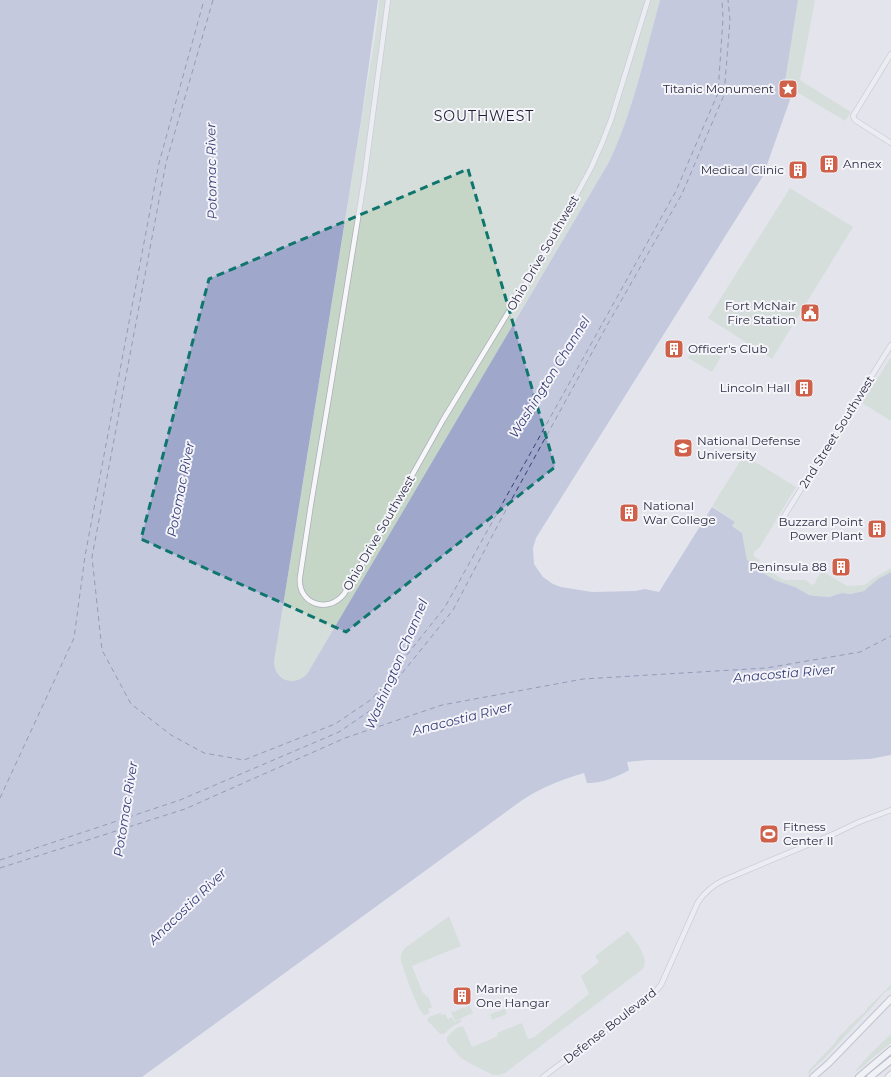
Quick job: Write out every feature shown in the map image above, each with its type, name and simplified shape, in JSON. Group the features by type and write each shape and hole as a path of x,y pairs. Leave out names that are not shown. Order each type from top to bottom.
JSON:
{"highway":[{"path":"858,1077 891,1050"},
{"path":"870,1077 891,1060"}],"main road":[{"path":"818,1077 891,999"},
{"path":"813,1077 829,1064"},
{"path":"888,1077 891,1074"}],"street":[{"name":"Ohio Drive Southwest","path":"388,0 360,210 310,504 300,577 300,584 303,594 310,601 318,604 333,603 344,594 443,420 527,283 575,199 597,156 610,124 648,0"},
{"path":"891,54 854,113 853,118 891,143"},
{"name":"2nd Street Southwest","path":"783,518 891,345"},
{"name":"Defense Boulevard","path":"543,1077 657,991 665,978 698,902 709,889 719,882 830,836 859,822 891,810"}],"highlighted area":[{"path":"468,169 555,467 346,632 141,539 209,279"}],"green space":[{"path":"379,0 660,0 632,103 609,162 307,674 302,678 291,681 281,678 275,669 274,662 377,23"},
{"path":"798,0 815,0 800,80 851,112 845,121 795,91 784,88"},
{"path":"790,188 853,227 772,359 708,318"},
{"path":"697,343 721,357 712,372 688,358"},
{"path":"891,357 891,421 862,403"},
{"path":"744,455 796,487 760,547 754,552 754,556 760,560 757,565 784,580 805,580 813,585 822,571 847,586 864,585 891,568 891,572 864,591 850,594 842,593 829,597 809,595 795,587 775,580 756,569 747,560 742,533 732,526 735,522 712,506"},
{"path":"449,916 461,946 412,966 423,993 427,997 428,996 432,1007 428,1009 430,1013 424,1015 418,1007 401,962 402,952 405,948"},
{"path":"628,931 638,944 645,959 643,969 505,1073 493,1075 469,1063 461,1058 447,1042 447,1037 455,1029 462,1026 472,1047 498,1036 497,1033 522,1023 528,1039 534,1037 589,994 581,976 599,962 595,956"},
{"path":"891,985 891,989 884,993 809,1074 809,1070 835,1043 839,1036"},
{"path":"469,1005 473,1013 455,1021 451,1012 455,1012"},
{"path":"505,1009 507,1014 492,1020 490,1014"},
{"path":"440,1013 442,1015 445,1014 448,1019 452,1017 454,1022 461,1019 461,1022 453,1026 444,1034 440,1034 427,1020 429,1017"},
{"path":"891,1034 891,1043 855,1072 872,1052"}],"water":[{"path":"0,0 378,0 361,121 274,662 275,669 281,678 291,681 302,678 307,674 609,162 632,103 660,0 798,0 784,88 788,89 791,97 763,176 536,538 533,548 534,564 543,577 553,584 561,587 592,592 635,591 645,589 659,592 712,507 735,522 732,526 742,533 747,560 756,569 775,580 795,587 809,595 829,597 842,593 850,594 864,591 878,579 891,572 891,755 870,759 844,760 648,760 627,762 629,770 603,781 587,783 584,773 565,779 539,790 514,806 142,1077 0,1077"}],"ferry route":[{"path":"0,798 74,638 85,556 159,163 204,0"},
{"path":"213,0 166,163 92,557 102,650 131,704 171,735 204,753 244,760 335,724 372,699 445,607 676,191 718,93 723,18 722,0"},
{"path":"0,860 180,800 339,732 374,708 453,610 605,329 682,194 724,95 730,20 728,0"},
{"path":"0,868 185,809 345,738 442,705 583,679 766,668 860,652 891,636"}],"place":[{"name":"Titanic Monument","path":"788,89"},
{"name":"Annex","path":"829,164"},
{"name":"Medical Clinic","path":"798,170"},
{"name":"Fort McNair Fire Station","path":"810,313"},
{"name":"Officer's Club","path":"674,349"},
{"name":"Lincoln Hall","path":"804,388"},
{"name":"National Defense University","path":"683,448"},
{"name":"National War College","path":"629,513"},
{"name":"Buzzard Point Power Plant","path":"877,529"},
{"name":"Peninsula 88","path":"841,567"},
{"name":"Fitness Center II","path":"769,834"},
{"name":"Marine One Hangar","path":"462,996"}],"district":[{"name":"SOUTHWEST","path":"484,116"}],"water label":[{"name":"Potomac River","path":"211,171"},
{"name":"Washington Channel","path":"549,377"},
{"name":"Potomac River","path":"180,489"},
{"name":"Washington Channel","path":"396,664"},
{"name":"Anacostia River","path":"784,673"},
{"name":"Anacostia River","path":"462,718"},
{"name":"Potomac River","path":"125,809"},
{"name":"Anacostia River","path":"187,906"}]}
